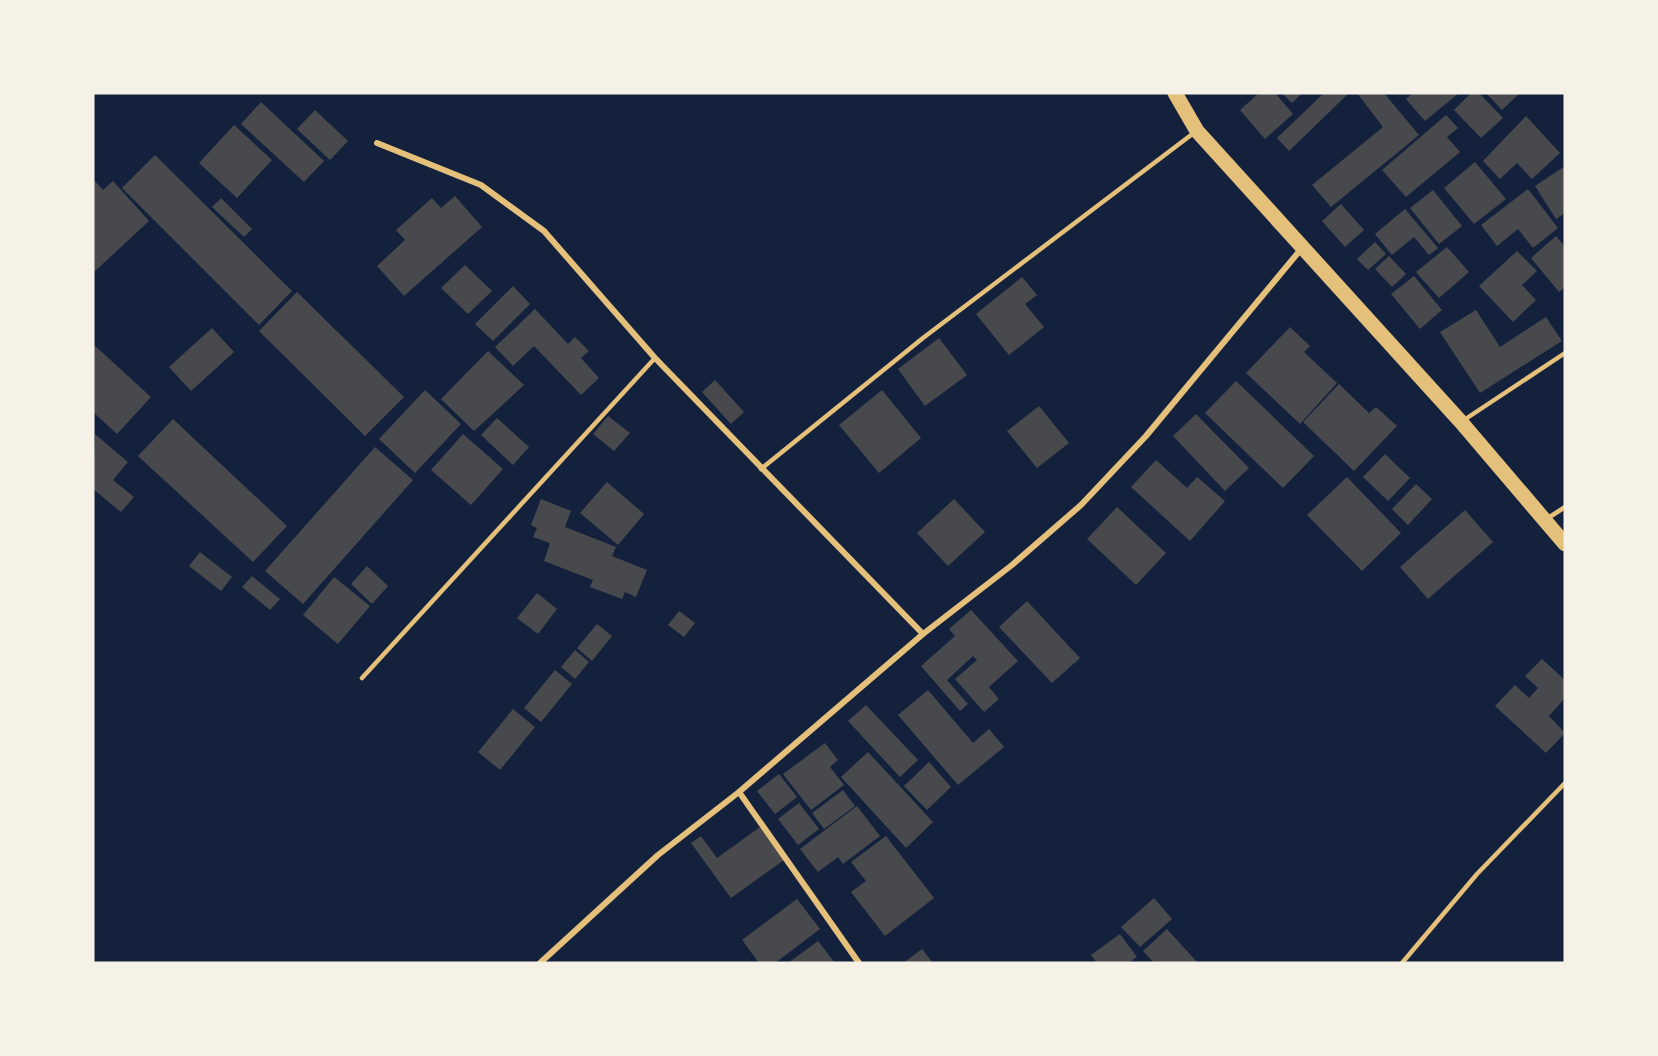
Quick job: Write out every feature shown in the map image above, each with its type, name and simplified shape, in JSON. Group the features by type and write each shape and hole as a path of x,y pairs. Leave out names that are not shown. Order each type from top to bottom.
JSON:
{"main road":[{"path":"1175,93 1197,130 1461,422 1565,544"}],"street":[{"path":"376,143 481,185 544,231 655,358 923,634"},
{"path":"540,963 658,855 739,792 923,634 1012,565 1081,505 1154,427 1302,248"},
{"path":"739,792 859,963"}],"lane":[{"path":"761,469 923,338 1197,130"},
{"path":"1461,422 1565,353"},
{"path":"362,678 655,358"},
{"path":"1546,520 1565,507"},
{"path":"1402,963 1477,874 1565,783"}],"building":[{"path":"1259,93 1275,93 1293,114 1265,139 1240,110"},
{"path":"1282,93 1302,93 1292,103"},
{"path":"1324,93 1349,93 1289,151 1277,138"},
{"path":"1357,93 1384,93 1419,135 1331,207 1312,185 1383,127"},
{"path":"1413,93 1459,93 1425,121 1406,99"},
{"path":"1471,93 1479,93 1503,118 1481,138 1454,110"},
{"path":"1486,93 1520,93 1502,110"},
{"path":"261,102 324,161 304,182 241,124"},
{"path":"315,110 348,141 330,160 297,129"},
{"path":"1446,115 1458,128 1447,137 1460,152 1406,197 1382,170"},
{"path":"1526,116 1560,153 1532,179 1517,163 1500,179 1483,161"},
{"path":"234,125 272,160 237,198 199,163"},
{"path":"155,155 292,291 259,325 122,188"},
{"path":"1475,162 1506,199 1474,224 1444,188"},
{"path":"1565,166 1565,213 1556,219 1535,186"},
{"path":"93,179 103,190 113,181 149,221 93,273"},
{"path":"1528,189 1558,228 1533,248 1518,229 1497,246 1481,225"},
{"path":"1433,190 1462,226 1439,244 1410,208"},
{"path":"455,196 482,227 404,296 377,266 405,240 396,230 432,198 441,208"},
{"path":"221,198 252,229 244,237 212,207"},
{"path":"1341,204 1364,230 1345,247 1322,221"},
{"path":"1405,209 1438,248 1429,255 1414,237 1392,255 1375,234"},
{"path":"1556,236 1565,247 1565,287 1559,292 1531,258"},
{"path":"1375,242 1386,254 1368,270 1357,259"},
{"path":"1447,247 1469,272 1439,298 1416,272"},
{"path":"1517,251 1537,271 1522,285 1536,300 1513,322 1479,286"},
{"path":"1389,256 1406,274 1392,287 1375,269"},
{"path":"465,265 492,291 468,314 441,288"},
{"path":"1414,276 1442,310 1420,329 1391,294"},
{"path":"1022,277 1037,295 1025,304 1044,327 1009,355 976,314"},
{"path":"513,286 530,304 493,341 475,324"},
{"path":"297,292 404,397 365,436 259,331"},
{"path":"535,309 568,344 575,337 589,351 581,358 599,378 581,395 534,346 513,366 495,347"},
{"path":"1476,310 1500,347 1546,317 1562,341 1480,393 1440,332"},
{"path":"1290,327 1310,346 1304,352 1337,383 1300,424 1246,373"},
{"path":"212,328 234,352 191,391 169,367"},
{"path":"939,338 967,375 925,406 898,369"},
{"path":"93,344 151,397 117,434 93,412"},
{"path":"488,351 524,385 474,431 441,399"},
{"path":"715,380 744,412 731,424 702,392"},
{"path":"1236,381 1314,456 1283,488 1205,413"},
{"path":"1339,384 1369,413 1376,407 1397,426 1354,471 1303,422"},
{"path":"425,390 461,424 415,473 379,439"},
{"path":"882,390 921,438 879,473 839,425"},
{"path":"1039,406 1069,443 1037,468 1007,431"},
{"path":"1196,414 1249,468 1225,491 1173,436"},
{"path":"608,416 630,433 614,451 593,434"},
{"path":"497,418 529,447 513,465 481,435"},
{"path":"173,419 287,526 253,562 138,456"},
{"path":"95,434 128,462 113,480 134,497 121,512 93,489"},
{"path":"463,434 503,469 471,505 431,470"},
{"path":"375,447 413,480 303,604 265,571"},
{"path":"1385,454 1410,478 1388,501 1363,477"},
{"path":"1156,460 1187,488 1197,477 1225,501 1190,541 1131,487"},
{"path":"1347,477 1401,533 1362,571 1307,515"},
{"path":"607,482 644,514 618,545 580,513"},
{"path":"1416,484 1432,499 1408,525 1392,509"},
{"path":"541,499 571,511 565,527 616,547 612,556 647,570 636,597 625,592 622,599 590,587 593,580 544,561 550,543 533,537 537,528 531,525"},
{"path":"954,499 985,532 948,566 917,533"},
{"path":"1117,507 1166,553 1136,585 1087,539"},
{"path":"1465,510 1493,542 1428,599 1400,567"},
{"path":"200,552 232,577 221,591 189,566"},
{"path":"367,566 388,586 372,604 351,584"},
{"path":"252,576 280,599 270,610 242,587"},
{"path":"334,577 370,606 338,644 303,615"},
{"path":"537,593 557,609 538,634 517,618"},
{"path":"1027,601 1080,658 1052,683 999,627"},
{"path":"971,610 1018,661 989,687 999,699 984,712 955,679 977,660 973,656 947,680 968,704 960,711 921,666 955,636 949,629"},
{"path":"679,611 695,623 684,637 668,625"},
{"path":"597,624 612,636 592,661 577,648"},
{"path":"575,650 589,662 575,679 561,667"},
{"path":"1542,659 1565,680 1565,698 1549,716 1565,733 1546,753 1495,706 1515,685 1529,698 1538,688 1525,676"},
{"path":"555,670 572,684 541,722 524,708"},
{"path":"928,690 973,743 989,729 1004,747 958,785 898,715"},
{"path":"866,705 918,760 900,777 848,721"},
{"path":"513,709 535,727 500,770 478,752"},
{"path":"825,743 838,760 830,767 844,785 811,810 783,774"},
{"path":"868,752 933,822 906,848 841,777"},
{"path":"929,762 951,787 927,810 904,786"},
{"path":"779,774 797,797 775,814 757,791"},
{"path":"843,790 855,806 824,829 812,813"},
{"path":"799,803 819,829 798,845 778,819"},
{"path":"857,806 880,836 843,864 838,857 818,872 800,849"},
{"path":"760,827 784,860 731,898 691,843 701,836 717,858"},
{"path":"886,836 934,898 885,936 851,892 866,881 851,862"},
{"path":"1154,898 1172,919 1140,947 1121,927"},
{"path":"797,899 820,929 775,963 759,963 742,940"},
{"path":"1167,929 1198,963 1154,963 1143,951"},
{"path":"1120,934 1137,957 1128,963 1097,963 1091,955"},
{"path":"818,941 835,963 788,963"},
{"path":"922,949 933,963 903,963"}]}
